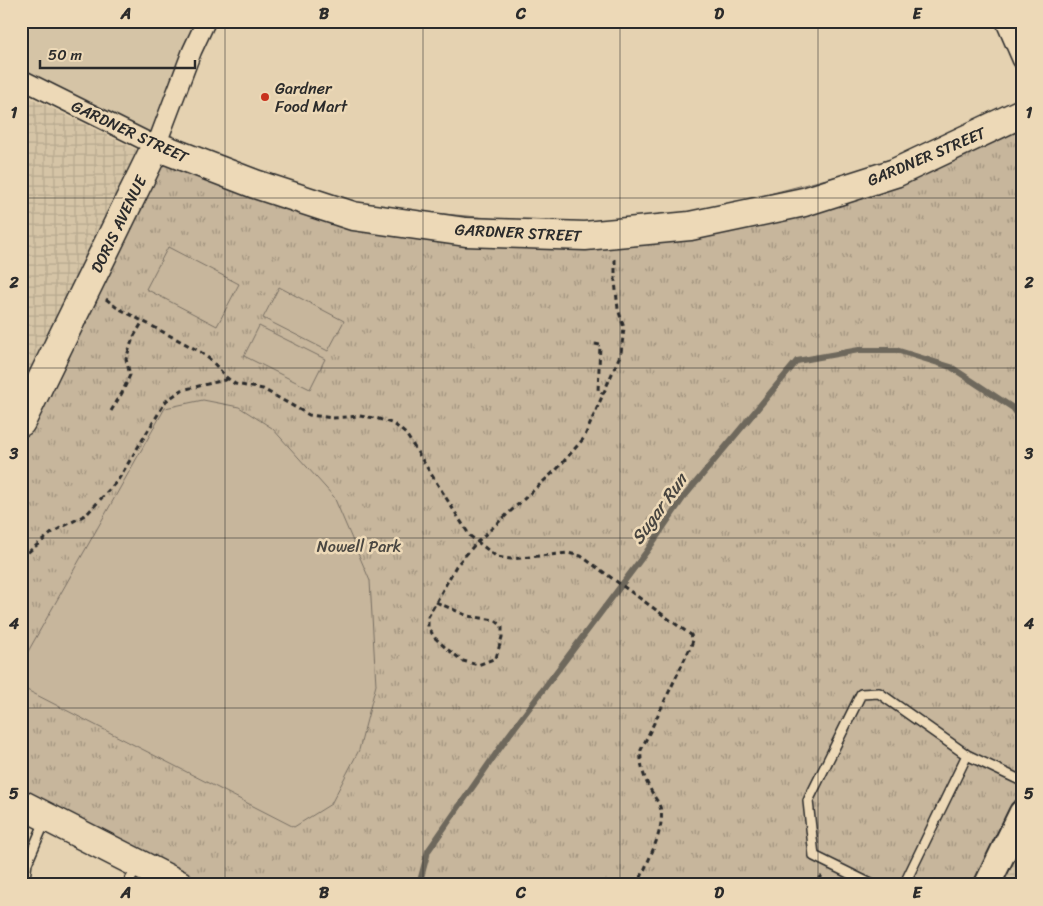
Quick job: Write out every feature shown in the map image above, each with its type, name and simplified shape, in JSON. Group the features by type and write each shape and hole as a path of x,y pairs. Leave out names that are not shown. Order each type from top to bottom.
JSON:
{"main road":[{"name":"GARDNER STREET","path":"156,146 254,184 354,216 466,232 585,236 690,226 804,202 895,173 1022,113"},
{"name":"DORIS AVENUE","path":"21,422 30,381 88,286 156,146"},
{"path":"21,804 47,817 133,874 180,885"}],"street":[{"name":"DORIS AVENUE","path":"156,146 192,51 206,21"},
{"path":"1005,21 1022,60"},
{"name":"GARDNER STREET","path":"21,79 156,146"},
{"path":"987,885 1022,813"}],"lane":[{"path":"873,885 814,856 808,801 861,694 879,693 967,755 1022,781"},
{"path":"904,885 967,755"},
{"path":"24,885 27,863 47,817"}],"path":[{"path":"436,602 468,616 495,620 502,626 502,637 496,658 478,665 463,662 435,638 428,627 428,617 436,602 456,566 477,542 558,468 584,438 620,353 624,328 618,309 615,281 615,233"},
{"path":"88,286 116,307 199,351 235,384 263,389 309,415 327,418 359,416 376,418 394,424 406,434 470,536 496,557 510,559 568,553 581,556 691,636 693,640 641,750 640,765 644,778 660,808 662,820 659,834 640,880 642,885"},
{"path":"111,412 130,375 126,359 133,338 143,321"},
{"path":"595,344 600,345 598,391 604,394"},
{"path":"21,558 53,532 87,514 118,480 166,401 182,390 229,379"}],"shaded area":[{"path":"33,21 203,21 153,136 21,70 21,44"},
{"path":"21,93 139,151 21,394"},
{"path":"1022,837 1022,885 999,885"}],"green space":[{"name":"Nowell Park","path":"1022,102 1022,793 977,885 204,885 21,792 21,446 171,140 365,207 591,227 697,213 902,159"},
{"path":"168,247 239,284 217,326 146,289"},
{"path":"279,287 344,321 328,351 263,318"},
{"path":"259,326 325,359 310,389 244,356"},
{"path":"203,400 239,407 272,428 334,497 370,581 376,685 359,750 331,804 294,827 23,688 21,664 165,408"}],"waterway":[{"name":"Sugar Run","path":"419,885 428,851 509,735 647,551 683,498 797,361 859,350 896,350 951,367 1013,408 1022,420"}],"place":[{"name":"Gardner Food Mart","path":"265,97"}]}
